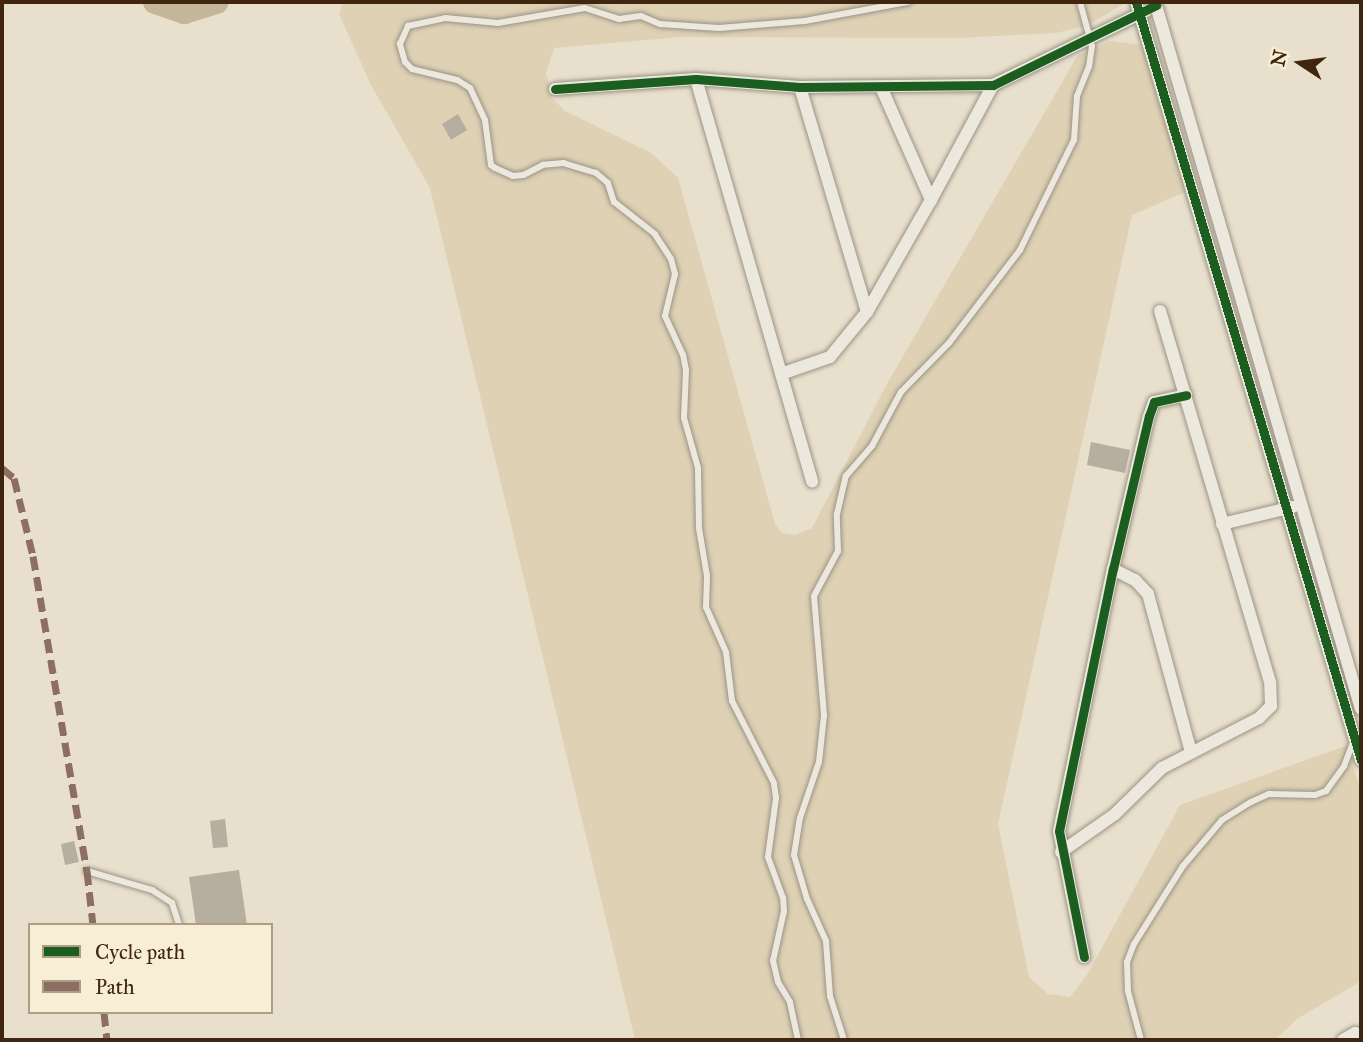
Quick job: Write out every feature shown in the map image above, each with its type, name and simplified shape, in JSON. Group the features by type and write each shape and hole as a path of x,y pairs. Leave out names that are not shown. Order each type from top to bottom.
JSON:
{"street":[{"path":"555,89 696,79 800,87 993,85 1092,38 1138,8 1156,3 1361,709"},
{"path":"1138,8 1287,509 1358,736 1361,760"},
{"path":"696,79 813,482"},
{"path":"781,374 830,357 866,313 993,85"},
{"path":"800,87 866,313"},
{"path":"881,87 931,200"},
{"path":"1061,852 1115,814 1162,768 1259,718 1270,706 1270,682 1160,312"},
{"path":"1084,957 1061,852 1059,831 1113,569 1154,402 1186,395"},
{"path":"1222,524 1302,505"},
{"path":"1113,569 1135,580 1148,594 1191,752"},
{"path":"1343,1040 1355,1033 1361,1035"}],"lane":[{"path":"798,1040 790,1002 778,982 773,961 783,911 783,898 768,857 776,798 774,783 732,701 726,652 706,607 707,576 699,528 698,468 684,418 686,370 683,355 665,316 676,274 671,259 654,234 614,202 608,183 596,173 564,163 543,165 523,175 513,176 491,165 485,120 470,88 457,80 412,69 405,62 400,44 408,26 445,18 498,23 585,8 619,19 641,16 660,24 719,28 805,21 908,2"},
{"path":"844,1040 830,996 826,942 807,899 794,855 800,818 819,762 823,726 824,704 817,665 814,596 838,551 837,514 846,476 872,446 901,392 949,343 1020,250 1074,140 1077,125 1074,108 1092,57 1092,38 1080,2"},
{"path":"1141,1040 1128,991 1127,962 1135,944 1183,866 1223,820 1251,802 1269,794 1315,795 1326,791 1344,766 1358,736"},
{"path":"87,871 152,890 172,903 178,923"}],"shaded area":[{"path":"343,2 1127,2 1088,25 1056,33 956,38 680,37 554,48 546,73 553,99 565,111 651,153 678,178 775,524 782,533 796,535 812,528 888,382 1078,55 1110,41 1150,46 1185,192 1132,215 998,824 1029,977 1048,994 1070,997 1087,975 1180,805 1348,745 1361,794 1361,981 1297,1019 1275,1040 635,1040 430,188 371,85 339,14"}],"building":[{"path":"458,114 467,130 451,140 442,124"},
{"path":"1091,442 1130,450 1125,473 1087,465"},
{"path":"225,819 228,847 213,848 210,821"},
{"path":"74,841 79,862 65,865 61,844"},
{"path":"239,870 247,923 196,923 189,877"}],"waterway":[{"path":"155,2 184,12 216,2"}],"marked path":[{"path":"2,468 14,478 33,556 87,871 93,923"},
{"path":"104,1014 107,1040"}],"cycle path":[{"path":"1136,2 1361,760"},
{"path":"555,89 696,79 800,87 993,85 1156,5"},
{"path":"1084,957 1059,831 1113,569 1149,416 1154,402 1186,395"}]}
